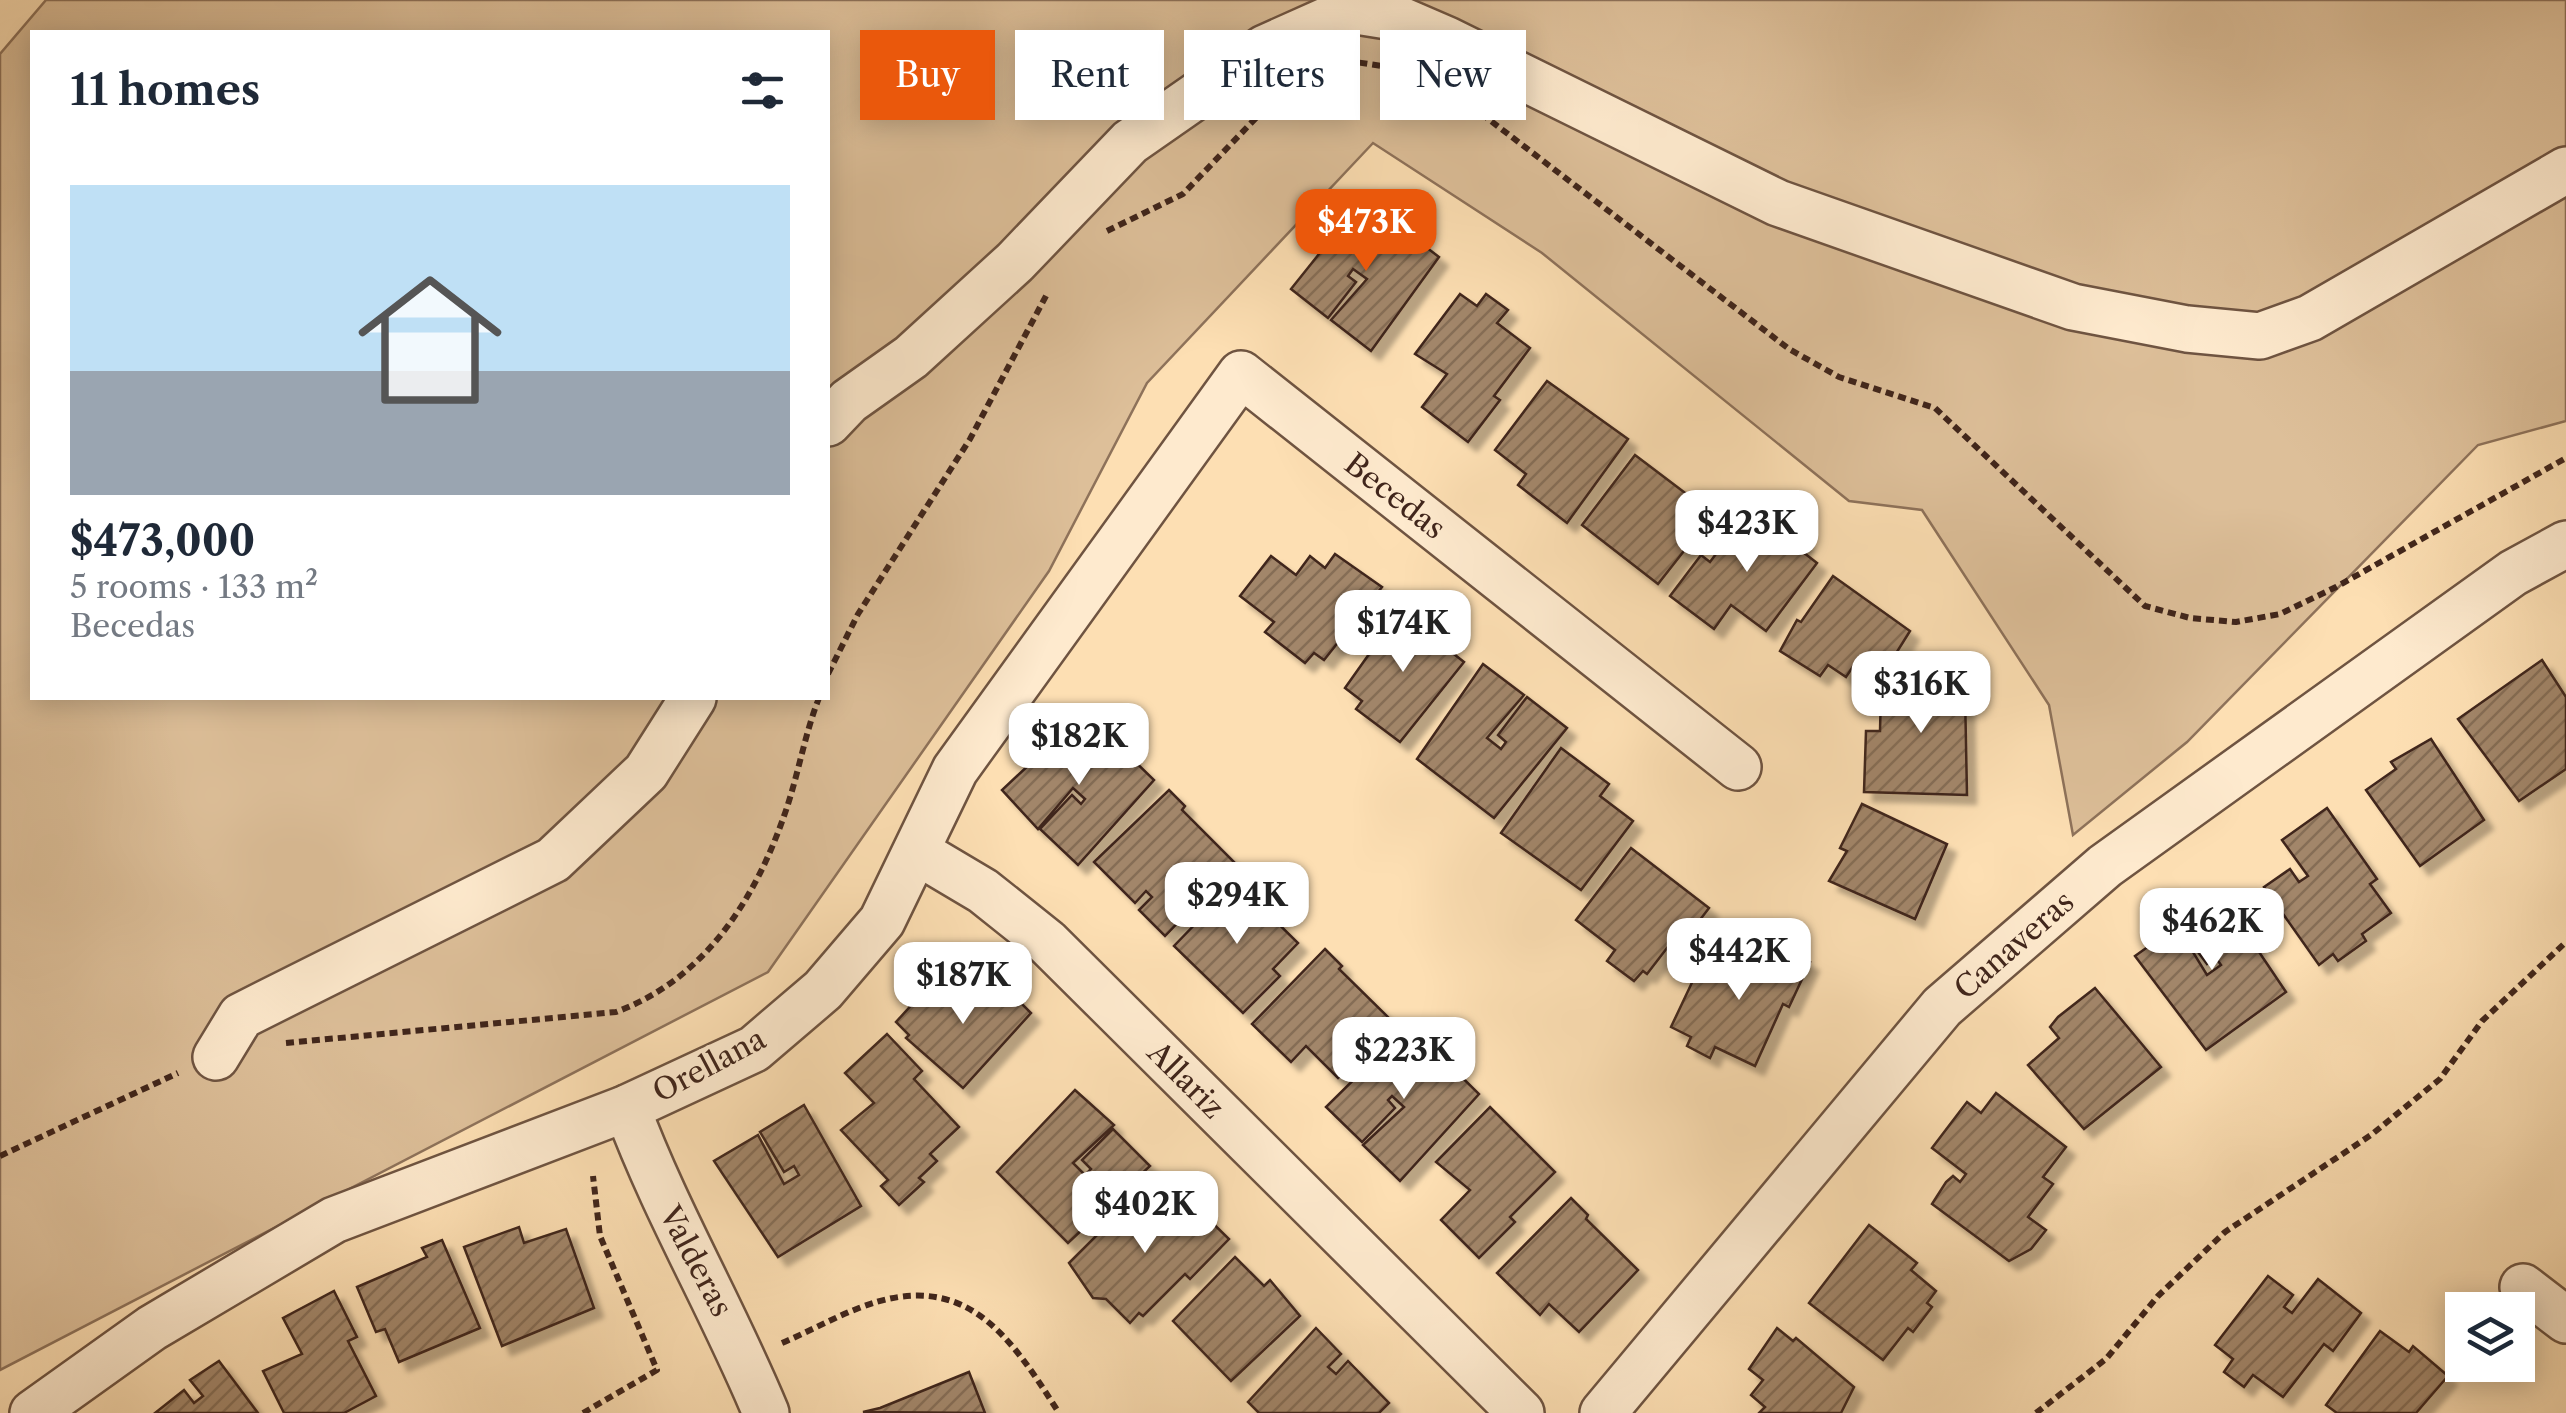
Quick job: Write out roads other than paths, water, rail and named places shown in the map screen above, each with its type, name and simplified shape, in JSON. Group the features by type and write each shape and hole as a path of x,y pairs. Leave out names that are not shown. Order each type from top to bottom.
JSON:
{"street":[{"path":"830,421 848,401 911,357 1014,262 1130,142 1266,48 1350,10 1394,17 1448,40 1778,203 2073,306 2187,329 2260,336 2310,318 2566,170"},
{"name":"Becedas","path":"1240,374 1738,767"},
{"name":"Orellana","path":"33,1413 152,1328 334,1220 628,1108 754,1049 823,990 882,921 955,770 1240,374"},
{"name":"Canaveras","path":"1603,1413 1942,1007 2106,866 2513,573 2566,544"},
{"path":"216,1057 241,1016 552,860 646,772 692,700"},
{"name":"Allariz","path":"918,853 983,891 1047,942 1521,1413"},
{"name":"Valderas","path":"628,1108 656,1185 730,1327 766,1413"},
{"path":"2523,1287 2566,1320"}]}
